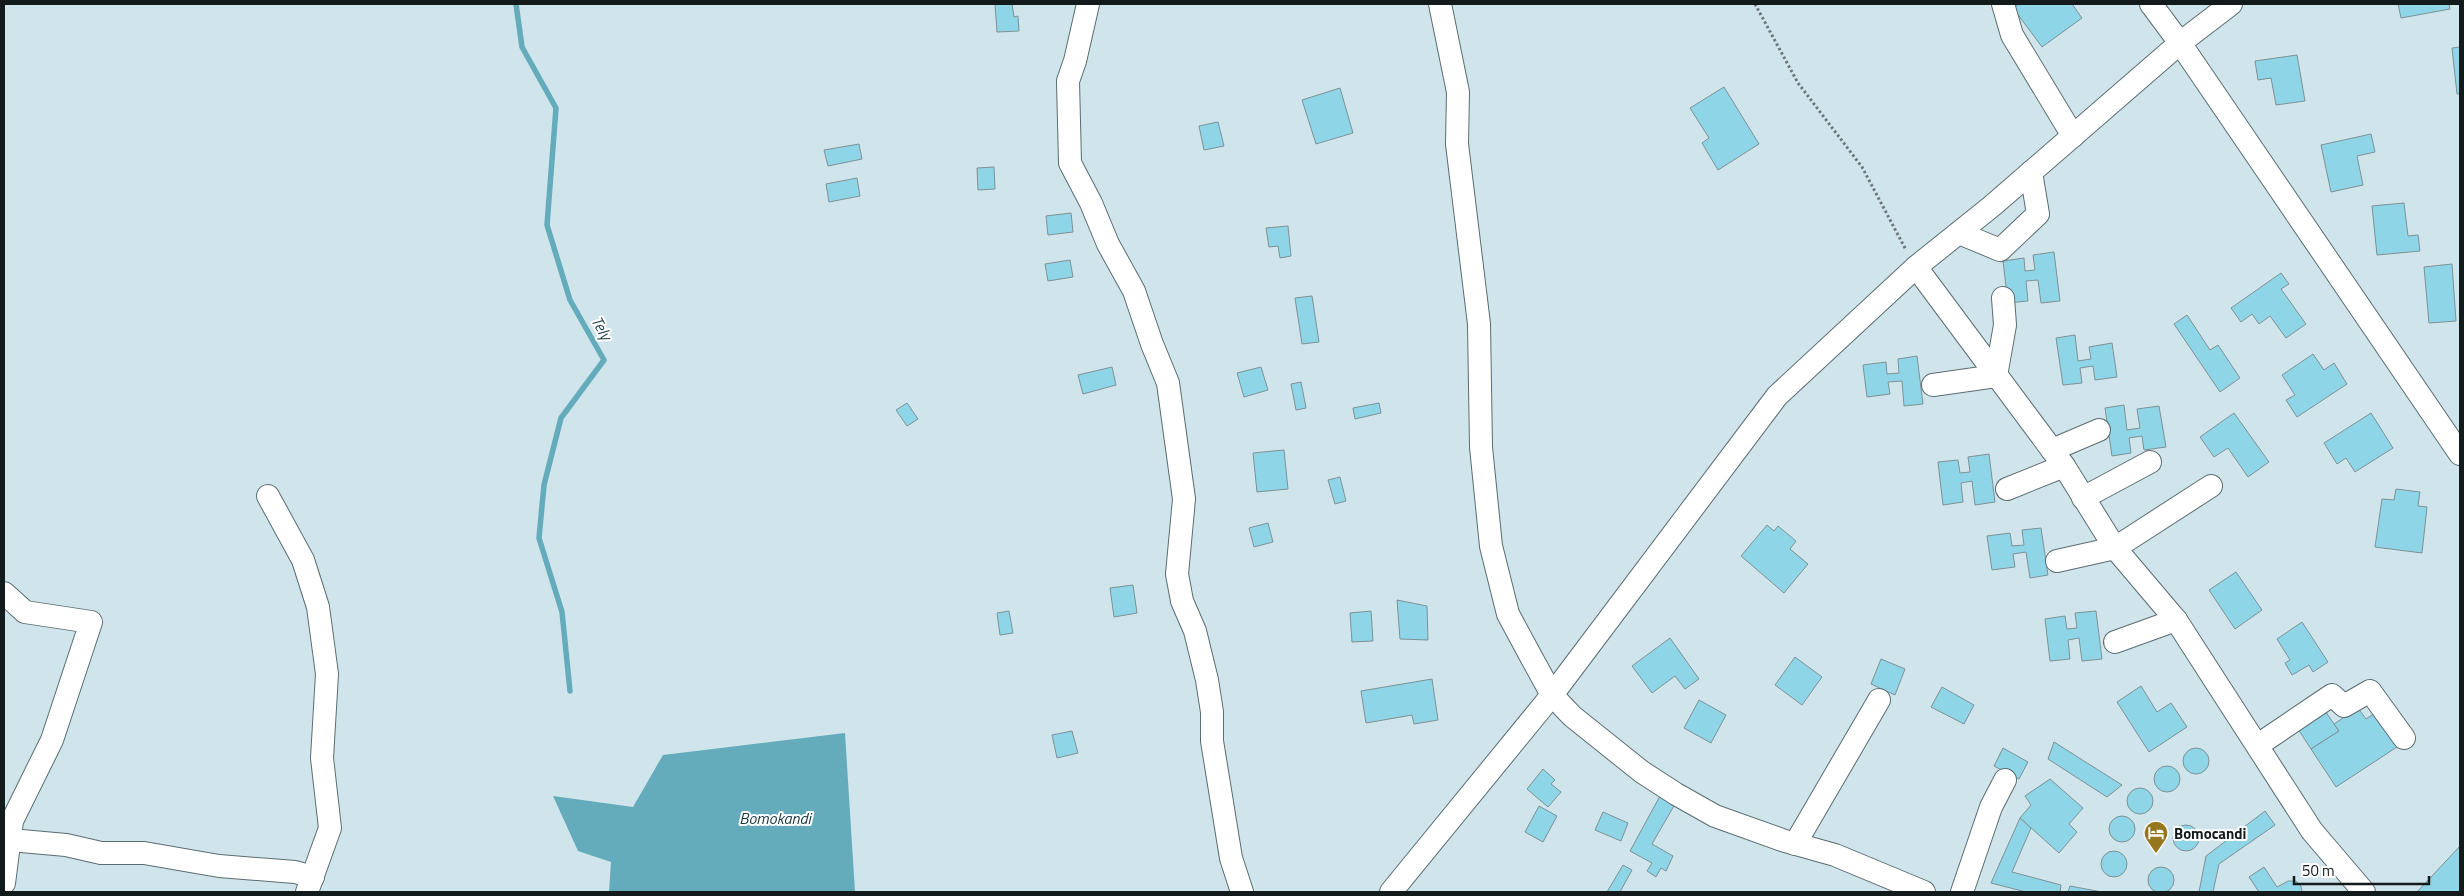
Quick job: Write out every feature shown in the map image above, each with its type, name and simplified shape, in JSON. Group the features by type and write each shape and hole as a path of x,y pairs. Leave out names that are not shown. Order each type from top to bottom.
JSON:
{"street":[{"path":"1088,4 1075,62 1068,81 1070,163 1091,203 1108,244 1134,292 1168,383 1184,499 1177,574 1182,601 1195,631 1207,680 1212,712 1212,741 1231,858 1242,892"},
{"path":"1440,4 1458,92 1457,144 1479,324 1481,447 1491,546 1508,614 1552,695 1572,716 1642,772 1715,816 1795,844 1835,855 1924,892"},
{"path":"2003,4 2012,35 2073,136"},
{"path":"2152,4 2460,454"},
{"path":"1391,892 1552,695 1777,396 1916,267 2031,172 2180,43 2232,4"},
{"path":"1958,233 2000,250 2038,214 2031,172"},
{"path":"1916,267 2058,458 2115,548 2176,620 2312,830 2360,891"},
{"path":"1996,376 2005,325 2002,298"},
{"path":"1933,385 1996,376"},
{"path":"2007,489 2099,430"},
{"path":"2084,498 2150,462"},
{"path":"2057,561 2115,548 2211,486"},
{"path":"10,840 66,846 100,853 144,853 219,866 295,872 310,884 330,828 322,758 327,674 318,607 306,569 268,496"},
{"path":"4,593 26,612 91,622 52,740 12,821 4,883"},
{"path":"2115,642 2176,620"},
{"path":"2258,744 2332,695 2344,706 2370,691 2404,738"},
{"path":"1795,844 1880,700"},
{"path":"1962,892 1992,807 2005,780"}],"path":[{"path":"1756,4 1798,83 1862,167 1916,267"}],"water":[{"name":"Bomokandi","path":"845,733 855,892 609,892 611,862 578,851 553,796 633,807 663,755"}],"building":[{"path":"995,4 1012,4 1014,17 1018,16 1019,31 997,32"},
{"path":"2019,4 2072,4 2082,18 2042,47 2013,8"},
{"path":"2398,4 2449,4 2450,9 2401,18"},
{"path":"2460,47 2460,94 2457,94 2452,48"},
{"path":"2297,55 2305,101 2276,105 2271,78 2258,80 2255,61"},
{"path":"1724,87 1759,144 1718,170 1702,143 1709,138 1690,108"},
{"path":"1340,88 1353,133 1316,144 1302,100"},
{"path":"1218,122 1224,146 1204,150 1199,126"},
{"path":"2371,134 2375,152 2357,156 2363,185 2331,192 2321,145"},
{"path":"859,144 862,159 828,166 824,150"},
{"path":"994,167 995,189 978,190 977,168"},
{"path":"857,178 860,196 829,202 826,184"},
{"path":"2404,203 2408,236 2418,235 2420,251 2377,255 2372,206"},
{"path":"1071,213 1073,232 1048,235 1046,216"},
{"path":"1288,226 1291,256 1280,258 1278,246 1269,247 1266,228"},
{"path":"2054,252 2060,301 2041,303 2038,280 2026,281 2028,301 2008,303 2003,261 2024,258 2025,271 2035,270 2033,255"},
{"path":"1070,260 1073,277 1048,281 1045,264"},
{"path":"2452,264 2456,321 2429,323 2424,267"},
{"path":"2281,273 2289,284 2281,289 2306,324 2286,338 2270,316 2259,324 2252,314 2241,322 2231,308"},
{"path":"1312,296 1319,342 1302,344 1295,298"},
{"path":"2187,315 2210,350 2218,345 2240,378 2220,392 2174,324"},
{"path":"2075,335 2078,361 2091,359 2089,347 2112,343 2117,377 2095,380 2093,366 2080,368 2082,383 2063,385 2056,338"},
{"path":"2313,354 2324,370 2334,363 2347,384 2297,417 2286,400 2295,395 2282,375"},
{"path":"1917,356 1923,404 1904,406 1902,381 1888,382 1890,394 1867,397 1863,365 1886,362 1887,374 1899,373 1898,359"},
{"path":"1112,367 1116,385 1083,394 1078,375"},
{"path":"1261,367 1268,390 1244,397 1237,373"},
{"path":"1301,382 1306,408 1296,410 1291,384"},
{"path":"907,403 918,419 907,426 896,410"},
{"path":"1379,403 1381,413 1355,419 1353,408"},
{"path":"2124,405 2127,430 2140,428 2137,409 2159,406 2166,447 2144,450 2142,436 2129,438 2131,453 2112,456 2105,408"},
{"path":"2234,413 2269,462 2248,477 2228,448 2214,457 2200,437"},
{"path":"2371,413 2393,448 2355,472 2346,458 2337,464 2324,443"},
{"path":"1284,450 1288,489 1257,492 1253,453"},
{"path":"1989,454 1995,502 1975,505 1972,481 1961,483 1963,502 1943,505 1938,462 1958,460 1960,473 1970,472 1968,457"},
{"path":"1340,477 1346,501 1335,504 1328,480"},
{"path":"2396,489 2420,492 2418,506 2427,507 2422,553 2375,547 2382,499 2394,500"},
{"path":"1268,523 1273,542 1254,547 1249,528"},
{"path":"1767,525 1774,531 1778,526 1796,541 1790,549 1808,564 1784,593 1741,556"},
{"path":"2041,528 2048,575 2030,578 2026,552 2013,554 2015,567 1992,570 1987,536 2010,533 2012,546 2024,545 2022,530"},
{"path":"2236,572 2262,610 2235,629 2209,590"},
{"path":"1133,585 1137,613 1114,617 1110,588"},
{"path":"1397,600 1427,606 1428,640 1400,639"},
{"path":"1009,611 1013,633 1000,635 997,613"},
{"path":"1371,611 1373,641 1352,642 1350,613"},
{"path":"2096,611 2102,659 2082,661 2079,638 2068,640 2070,659 2050,661 2045,619 2065,616 2067,629 2077,628 2075,613"},
{"path":"2302,622 2328,662 2313,672 2309,665 2292,675 2285,663 2290,660 2277,639"},
{"path":"1670,638 1699,679 1685,689 1675,676 1652,693 1632,666"},
{"path":"1795,657 1822,677 1802,705 1775,685"},
{"path":"1881,659 1905,669 1895,695 1871,684"},
{"path":"1432,679 1438,720 1414,724 1412,715 1366,723 1361,691"},
{"path":"2141,686 2157,712 2171,703 2187,727 2149,752 2117,702"},
{"path":"1942,687 1974,705 1964,724 1931,707"},
{"path":"1699,700 1726,715 1711,743 1684,728"},
{"path":"2323,708 2339,731 2311,749 2296,726"},
{"path":"2358,708 2366,719 2378,711 2400,745 2336,787 2311,749 2339,731 2334,724"},
{"path":"1072,731 1078,753 1057,758 1052,735"},
{"path":"2054,742 2122,785 2107,797 2048,759"},
{"path":"2003,748 2028,762 2019,779 1994,766"},
{"path":"2196,748 2205,752 2209,761 2205,770 2196,774 2187,770 2183,761 2187,752"},
{"path":"2167,766 2176,770 2180,779 2176,788 2167,792 2158,788 2154,779 2158,770"},
{"path":"1543,769 1555,780 1551,784 1561,792 1548,807 1527,789"},
{"path":"2050,779 2083,808 2069,824 2077,832 2059,853 2020,818 2031,805 2025,796"},
{"path":"2140,788 2149,792 2153,801 2149,810 2140,814 2131,810 2127,801 2131,792"},
{"path":"1660,796 1675,804 1652,844 1673,856 1666,871 1661,868 1656,877 1647,871 1652,863 1630,851"},
{"path":"1539,806 1557,816 1543,842 1525,832"},
{"path":"2265,811 2275,825 2219,864 2213,892 2199,892 2206,856"},
{"path":"1603,812 1628,823 1621,841 1595,830"},
{"path":"2122,816 2131,820 2135,829 2131,838 2122,842 2113,838 2109,829 2113,820"},
{"path":"2020,818 2031,828 2012,872 2061,885 2060,892 2026,892 1991,883"},
{"path":"2186,825 2195,829 2199,838 2195,847 2186,851 2177,847 2173,838 2177,829"},
{"path":"2460,846 2460,892 2417,892"},
{"path":"2114,851 2123,855 2127,864 2123,873 2114,877 2105,873 2101,864 2105,855"},
{"path":"1623,865 1632,870 1620,892 1607,892"},
{"path":"2161,867 2170,871 2174,880 2170,889 2161,893 2152,889 2148,880 2152,871"},
{"path":"2264,867 2277,887 2288,881 2296,881 2301,886 2302,892 2259,892 2249,877"},
{"path":"2070,886 2102,892 2068,892"}],"waterway":[{"name":"Tely","path":"516,4 522,47 556,108 547,225 570,300 604,360 561,418 544,485 539,538 562,612 570,691"}],"place":[{"name":"Bomocandi","path":"2156,854"}]}
